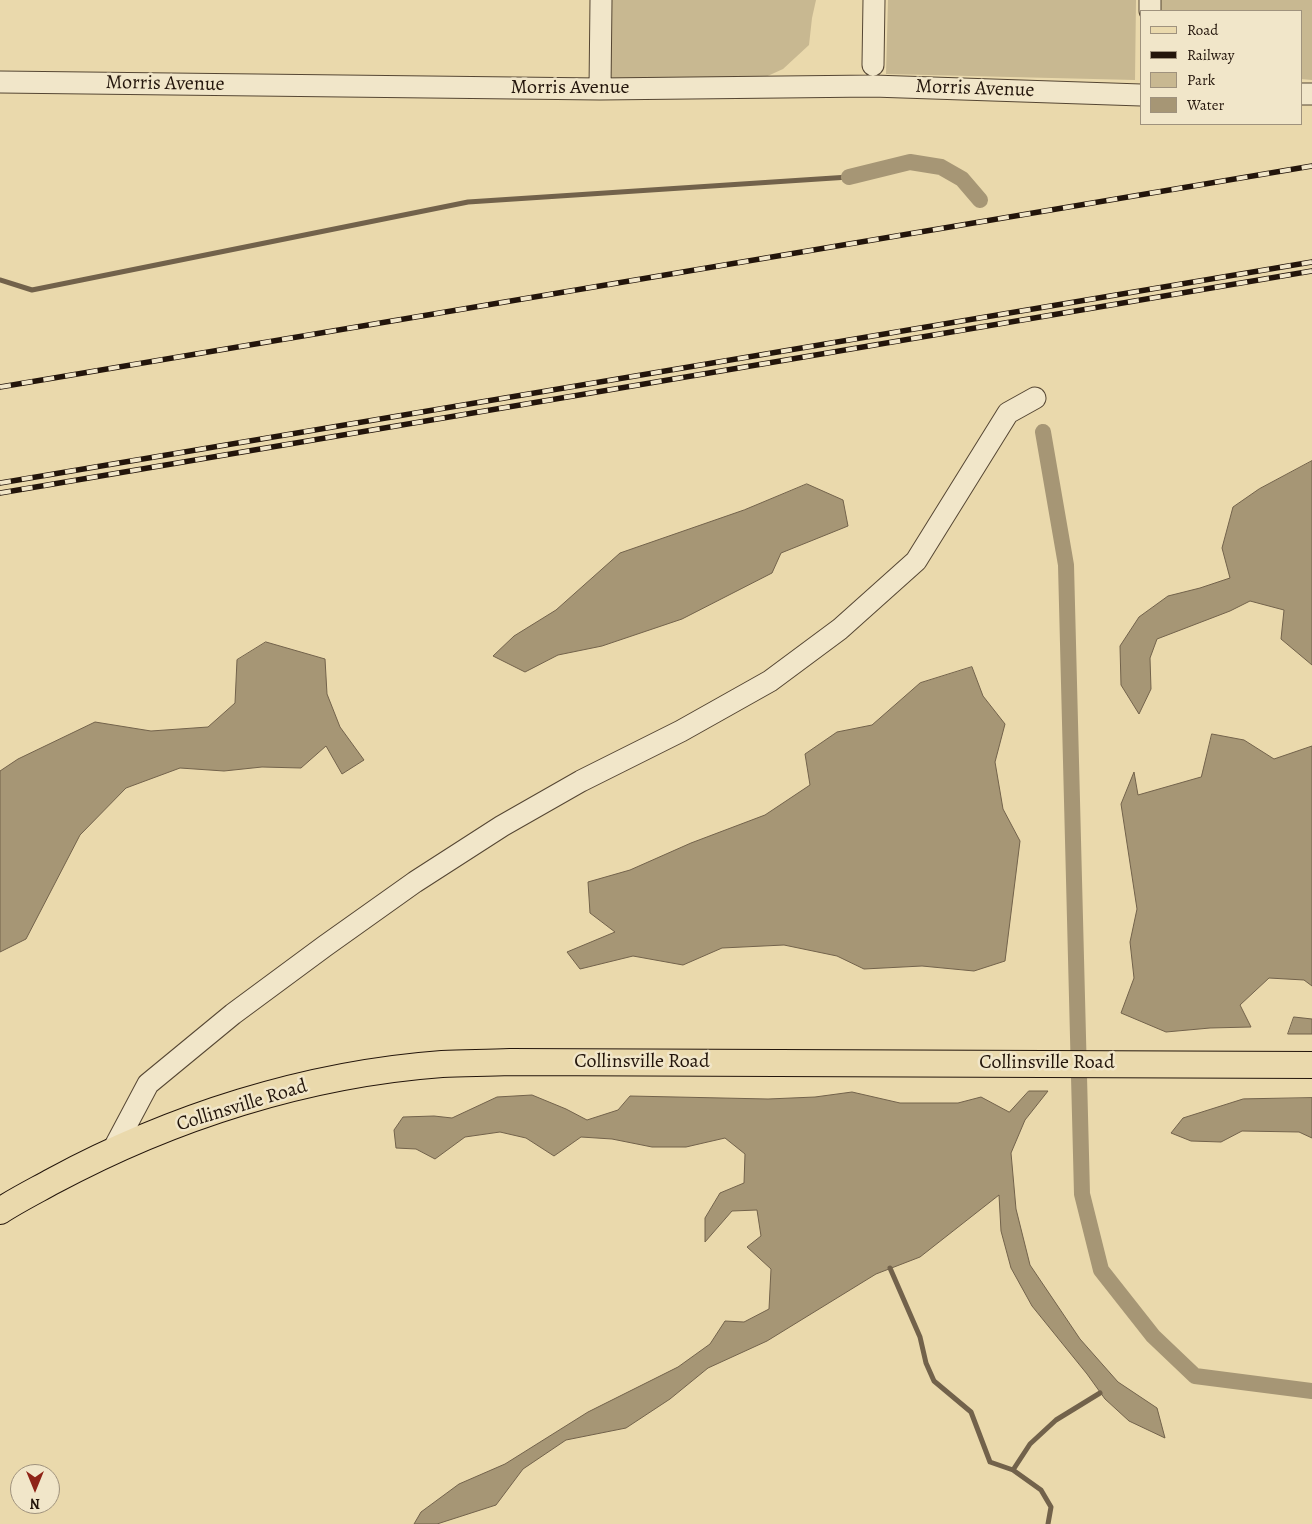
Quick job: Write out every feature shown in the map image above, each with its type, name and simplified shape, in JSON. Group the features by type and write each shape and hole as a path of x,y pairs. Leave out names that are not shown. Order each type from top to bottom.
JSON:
{"main road":[{"name":"Collinsville Road","path":"0,1210 113,1150 195,1118 302,1086 375,1072 442,1064 510,1062 1312,1064"}],"street":[{"path":"600,89 601,0"},
{"path":"873,65 874,0"},
{"name":"Morris Avenue","path":"0,82 600,89 873,86 1140,94"},
{"path":"113,1150 148,1084 233,1014 325,946 415,882 502,826 581,781 681,731 770,681 840,629 916,562 1008,413 1035,398"}],"green space":[{"path":"610,0 816,0 809,45 783,69 750,84 605,89"},
{"path":"888,0 1136,0 1135,80 886,74"},
{"path":"1161,0 1312,0 1312,80 1302,79 1302,10 1158,10"}],"water":[{"path":"1312,461 1312,665 1281,639 1284,610 1250,601 1230,611 1157,639 1150,658 1151,689 1139,714 1121,685 1120,646 1139,617 1168,596 1230,578 1222,548 1233,507 1259,489"},
{"path":"807,484 843,500 848,526 781,553 772,573 682,619 602,646 558,655 525,672 493,656 514,636 556,610 620,553 744,510"},
{"path":"266,642 325,659 327,694 340,727 364,760 342,774 326,746 301,768 262,767 224,771 180,768 126,788 80,835 26,939 0,952 0,771 18,759 95,722 151,731 208,727 235,703 237,660"},
{"path":"972,667 983,696 1005,724 995,762 1003,809 1020,841 1005,961 974,971 922,966 864,969 837,956 784,945 722,948 683,965 633,956 580,969 567,952 615,932 590,913 588,882 630,870 691,843 765,815 810,785 805,754 837,732 872,725 920,683"},
{"path":"1212,734 1244,740 1274,759 1312,746 1312,986 1304,980 1269,978 1240,1005 1251,1027 1166,1032 1121,1013 1134,978 1130,942 1137,909 1121,804 1134,772 1138,795 1201,777"},
{"path":"1294,1017 1312,1019 1312,1034 1288,1034"},
{"path":"1029,1091 1048,1091 1025,1120 1011,1153 1016,1209 1030,1265 1080,1339 1118,1382 1157,1408 1165,1438 1129,1421 1105,1399 1032,1306 1011,1268 1001,1231 999,1195 920,1257 876,1274 767,1341 708,1368 670,1399 626,1428 566,1440 523,1469 496,1505 437,1524 414,1524 421,1512 459,1484 505,1464 588,1412 678,1367 710,1344 725,1321 744,1322 769,1309 771,1269 747,1247 761,1236 757,1210 732,1211 705,1242 705,1218 720,1193 744,1183 745,1154 725,1138 686,1147 652,1147 612,1139 581,1137 554,1156 526,1138 500,1132 465,1137 435,1159 416,1149 396,1148 394,1130 403,1117 434,1116 452,1118 497,1097 532,1095 587,1120 618,1110 630,1096 768,1099 815,1097 852,1092 900,1103 958,1103 981,1097 1009,1112"},
{"path":"1312,1098 1312,1138 1299,1132 1242,1131 1221,1142 1191,1141 1171,1133 1183,1118 1243,1099"}],"waterway":[{"path":"849,177 910,162 941,167 962,179 980,200"},
{"path":"0,280 32,290 468,202 849,177"},
{"path":"1043,432 1066,565 1082,1194 1101,1270 1153,1336 1195,1376 1312,1391"},
{"path":"890,1268 920,1337 926,1363 934,1381 971,1412 990,1462 1013,1470 1041,1490 1051,1507 1048,1524"},
{"path":"1013,1470 1030,1444 1056,1420 1100,1393"}],"railway":[{"path":"0,387 1312,166"},
{"path":"0,483 1312,262"},
{"path":"0,493 1312,271"}]}
